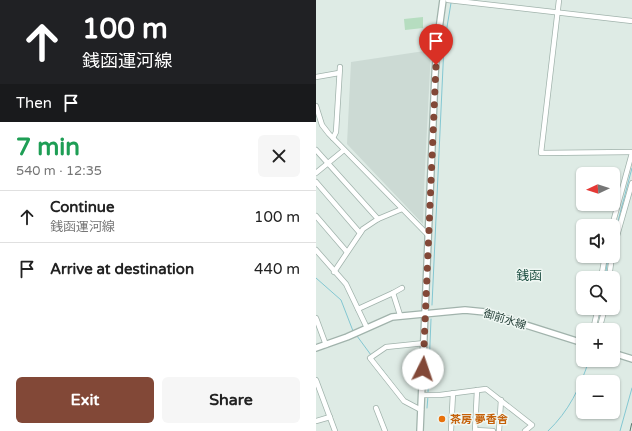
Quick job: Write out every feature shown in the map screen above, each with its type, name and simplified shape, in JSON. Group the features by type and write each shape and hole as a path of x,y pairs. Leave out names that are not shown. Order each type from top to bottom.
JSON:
{"street":[{"path":"420,431 421,410 426,395 424,313 436,55 443,0"},
{"path":"448,0 632,21"},
{"path":"559,0 541,153 632,153 614,219"},
{"path":"332,138 336,132 340,67"},
{"path":"316,76 339,73"},
{"path":"316,106 322,125 332,138 428,235"},
{"path":"316,150 378,219"},
{"path":"316,172 344,150"},
{"path":"316,182 360,233"},
{"path":"620,225 632,183"},
{"path":"334,272 363,229 378,219 402,209"},
{"path":"316,216 347,252"},
{"path":"316,250 346,284 367,328"},
{"path":"358,309 402,288"},
{"path":"393,292 400,315"},
{"name":"御前水線","path":"316,348 389,318 400,315 465,310 481,311 576,341"},
{"path":"316,318 326,345"},
{"path":"421,410 404,401 372,357 386,347 425,343"},
{"path":"620,355 632,359"},
{"path":"316,380 335,431"},
{"path":"426,395 453,394 486,389 532,425 525,431"},
{"path":"477,390 475,430 493,431"},
{"path":"451,431 453,394"},
{"path":"499,431 501,400"},
{"path":"376,408 384,431"},
{"path":"316,421 330,417"}],"shaded area":[{"path":"431,50 423,224 347,144 351,62"}],"green space":[{"path":"423,17 423,28 405,30 404,19"}],"waterway":[{"path":"432,305 444,45 451,3"},
{"path":"619,219 632,168"},
{"path":"606,271 607,263"},
{"path":"316,278 341,300 353,331"},
{"path":"428,393 431,319"},
{"path":"357,336 371,355"},
{"path":"548,431 568,407 582,380 587,367"},
{"path":"381,368 396,388"},
{"path":"620,431 632,388"},
{"path":"427,408 428,396"}],"railway":[{"path":"630,431 632,422"}],"place":[{"name":"茶房 夢香舎","path":"442,419"}],"district":[{"name":"銭函","path":"529,275"}],"route":[{"path":"423,369 436,65"}]}
